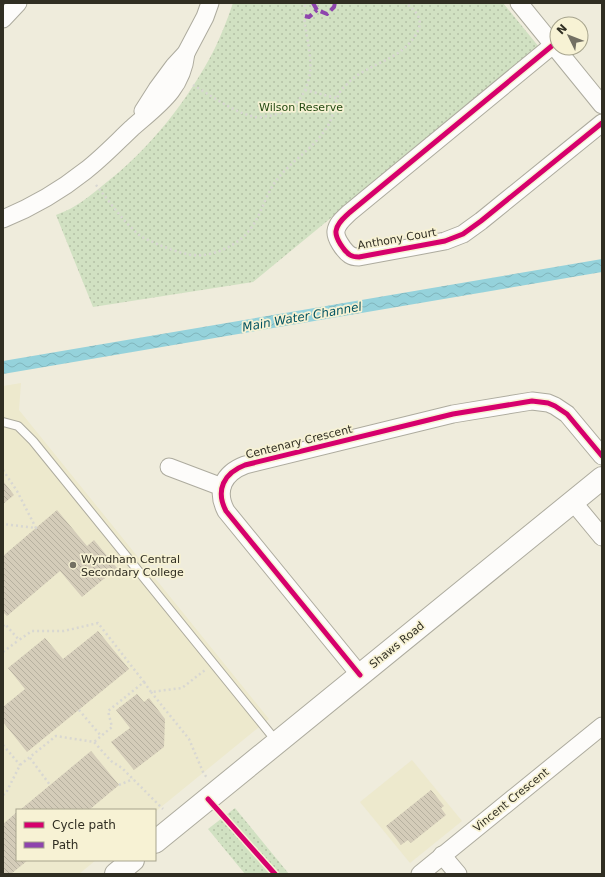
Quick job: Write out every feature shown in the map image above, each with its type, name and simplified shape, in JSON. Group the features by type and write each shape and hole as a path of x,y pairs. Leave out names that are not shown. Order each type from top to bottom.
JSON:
{"street":[{"path":"3,19 18,3"},
{"path":"131,129 157,89 186,53 205,17 210,3"},
{"path":"520,3 549,41"},
{"name":"Anthony Court","path":"549,47 349,213 343,219 336,231 341,244 350,255 359,257 454,238 481,221 602,123"},
{"path":"3,219 32,205 69,183 100,159 165,99 180,77 185,64 186,53"},
{"path":"561,56 602,105"},
{"name":"Centenary Crescent","path":"222,487 230,473 245,465 453,414 532,402 548,403 561,409 567,414 602,456"},
{"path":"169,467 222,487 222,500 226,511 360,675"},
{"name":"Shaws Road","path":"156,841 602,478"},
{"path":"573,502 602,537"},
{"name":"Vincent Crescent","path":"420,874 602,726"},
{"path":"442,855 458,874"},
{"path":"116,874 132,861"}],"lane":[{"path":"3,422 18,426 33,441 277,742"}],"path":[{"path":"180,77 229,106 256,117 274,116 286,112 297,103 305,90 310,72 310,55 304,22 305,3"},
{"path":"96,185 130,227 144,238 167,248 194,255 210,253 238,241 249,231 255,222 269,191 279,177 327,127 331,119 336,98 343,87 353,78 401,52 418,32 421,24 419,16 406,3"},
{"path":"305,90 336,98"},
{"path":"3,470 17,491 36,528 3,524"},
{"path":"3,652 32,631 64,631 98,623 189,739 204,775 218,790"},
{"path":"3,626 5,624 19,640"},
{"path":"151,692 182,688 206,669"},
{"path":"94,742 112,727 108,711 144,682"},
{"path":"79,710 101,736"},
{"path":"3,795 6,793 20,765 56,736 94,742 111,761 122,768 163,809"},
{"path":"3,745 20,765"},
{"path":"30,758 50,785"},
{"path":"118,785 133,779"}],"shaded area":[{"name":"Wyndham Central Secondary College","path":"21,383 19,410 269,719 156,811 156,809 16,809 16,861 95,861 79,874 3,874 3,386"},
{"path":"412,760 462,821 410,863 360,802"}],"green space":[{"name":"Wilson Reserve","path":"233,3 503,3 539,47 253,282 93,307 56,215 82,202 119,172 136,157 166,123 193,87 204,68 218,42"},
{"path":"235,808 289,874 245,874 208,829"}],"water":[{"name":"Main Water Channel","path":"602,259 602,272 3,374 3,361"}],"building":[{"path":"3,481 14,495 3,504"},
{"path":"57,510 87,546 94,540 117,568 82,597 60,571 7,616 3,612 3,556"},
{"path":"98,631 129,669 27,752 3,722 3,707 25,689 8,668 45,638 63,659"},
{"path":"137,694 144,702 149,698 165,719 164,747 134,770 111,742 130,728 116,710"},
{"path":"91,751 119,785 90,809 21,809"},
{"path":"431,790 444,806 441,808 446,815 411,843 408,840 401,845 386,826"},
{"path":"16,813 16,861 27,861 11,874 3,874 3,824"}],"marked path":[{"path":"313,3 317,10 327,14 334,7 335,3"},
{"path":"305,16 309,17 317,10"}],"cycle path":[{"path":"549,48 349,213 341,221 336,231 340,244 350,255 353,257 359,257 445,241 463,234 602,123"},
{"path":"360,675 226,511 221,496 222,489 227,478 232,473 245,465 453,414 532,401 548,403 567,414 602,456"},
{"path":"208,799 275,874"}],"place":[{"name":"Wyndham Central Secondary College","path":"73,565"}]}
